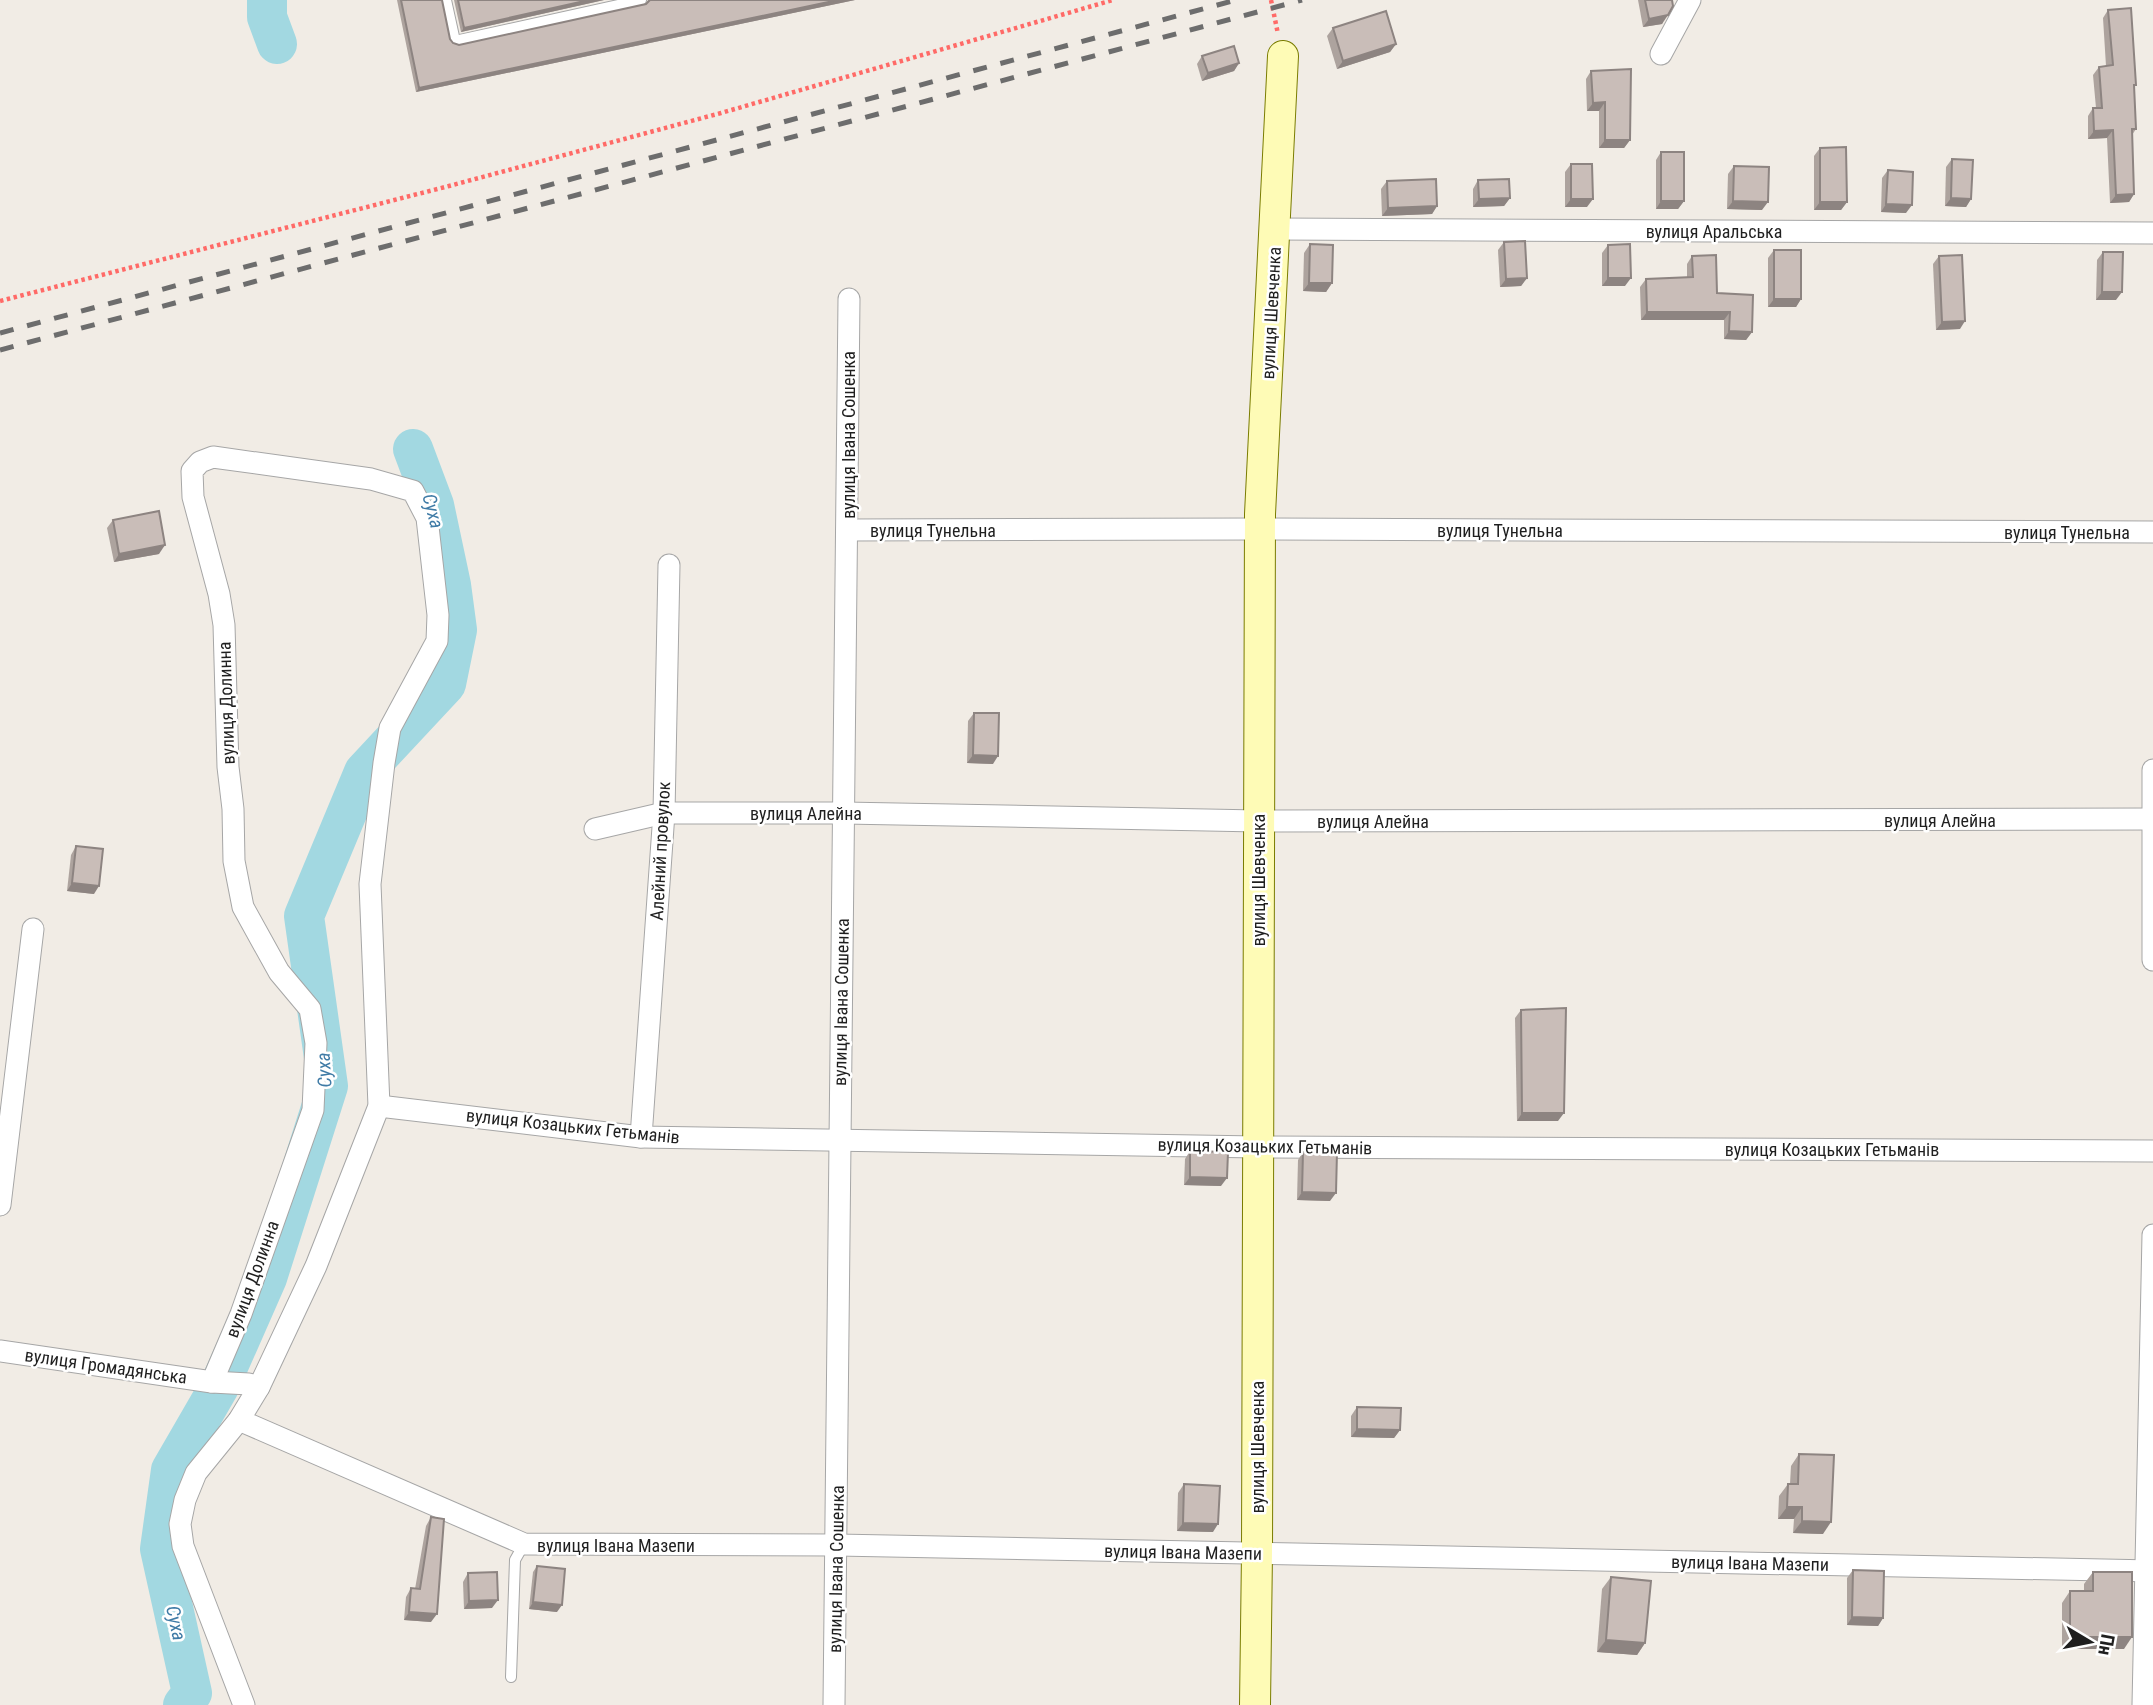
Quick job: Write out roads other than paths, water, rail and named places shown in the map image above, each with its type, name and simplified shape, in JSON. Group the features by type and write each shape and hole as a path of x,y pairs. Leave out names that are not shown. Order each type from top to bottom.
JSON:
{"street":[{"path":"1661,54 1690,0"},
{"name":"вулиця Шевченка","path":"1255,1705 1260,529 1283,56"},
{"name":"вулиця Аральська","path":"1276,229 2153,233"},
{"name":"вулиця Івана Сошенка","path":"834,1705 849,299"},
{"name":"вулиця Долинна","path":"212,1382 241,1314 313,1110 316,1044 310,1009 279,972 243,908 234,861 224,625 219,594 193,498 192,471 200,462 213,457 371,479 413,491 427,519 438,615 437,641 390,728 370,884 379,1106"},
{"name":"вулиця Тунельна","path":"847,530 2153,532"},
{"name":"Алейний провулок","path":"641,1137 664,813 669,565"},
{"path":"2153,770 2153,960"},
{"name":"вулиця Алейна","path":"595,829 664,813 844,813 1258,821 2152,819"},
{"path":"0,1205 33,929"},
{"path":"244,1705 183,1546 180,1524 185,1500 196,1473 239,1420 254,1385 316,1266 379,1106"},
{"name":"вулиця Козацьких Гетьманів","path":"379,1106 641,1137 1257,1147 2153,1151"},
{"path":"2143,1705 2150,1571 2153,1235"},
{"name":"вулиця Громадянська","path":"0,1351 212,1382 254,1385"},
{"name":"вулиця Івана Мазепи","path":"239,1420 524,1544 837,1545 2150,1571"}],"lane":[{"path":"446,0 455,41 641,0"},
{"path":"511,1677 515,1560 524,1544"}],"waterway":[{"name":"Суха","path":"267,0 267,17 277,44"},
{"name":"Суха","path":"183,1705 192,1693 160,1549 171,1470 219,1387 267,1278 328,1086 304,916 364,772 446,684 457,630 451,585 434,505 413,449"}],"railway":[{"path":"0,333 1236,0"},
{"path":"0,350 1302,0"}]}
